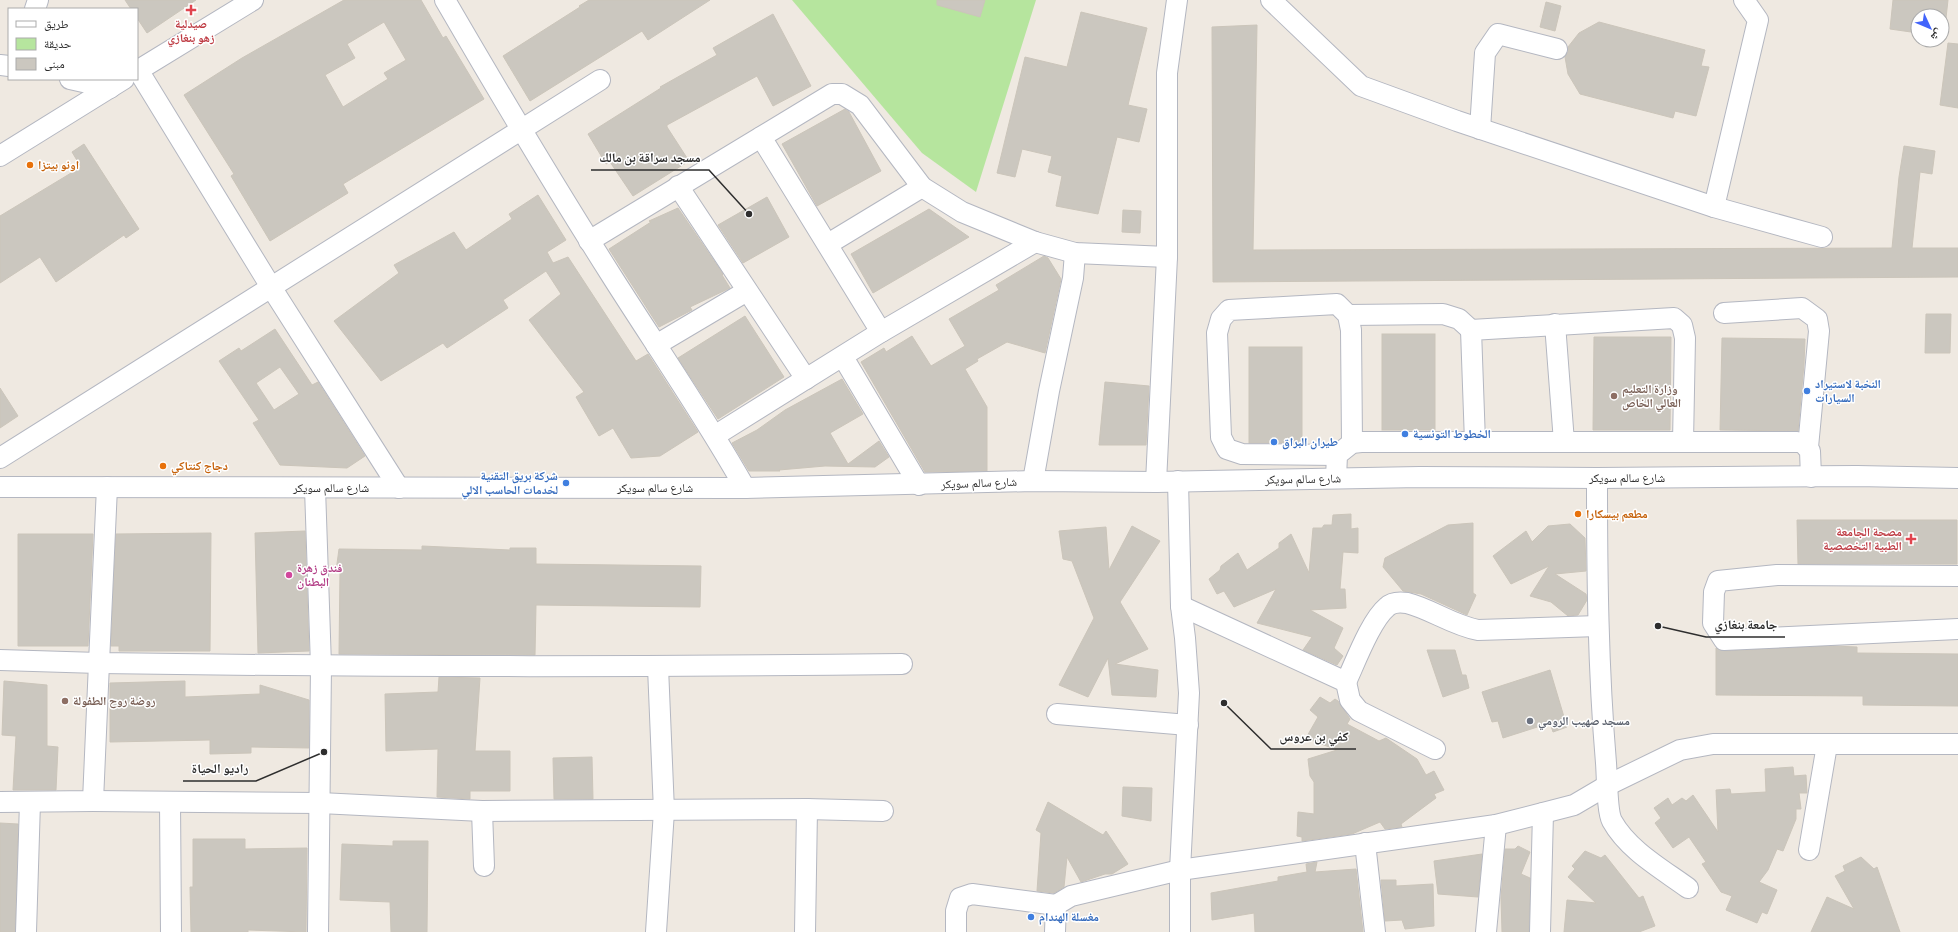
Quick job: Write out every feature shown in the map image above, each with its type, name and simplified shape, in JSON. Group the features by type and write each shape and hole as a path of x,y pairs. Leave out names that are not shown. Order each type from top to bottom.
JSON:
{"street":[{"path":"138,70 253,0"},
{"path":"445,0 520,129 589,241 716,435 745,488"},
{"path":"1156,482 1167,257 1167,73 1177,0"},
{"path":"1271,0 1361,86 1480,129 1714,207 1822,237"},
{"path":"1714,207 1758,20 1744,0"},
{"path":"1480,129 1485,53 1498,34 1557,49"},
{"path":"0,156 122,80"},
{"path":"129,80 271,287 399,488"},
{"path":"0,458 600,80"},
{"path":"589,241 832,94 842,94 860,105 922,187 962,212 1035,242 1075,253 1167,257"},
{"path":"761,137 881,332"},
{"path":"678,186 806,379"},
{"path":"828,244 922,187"},
{"path":"716,435 881,332 1035,242"},
{"path":"1033,482 1049,391 1072,278 1075,253"},
{"path":"656,345 747,291"},
{"path":"1352,443 1351,330 1348,315 1337,304 1228,310 1221,319 1217,333 1221,437 1227,449 1242,454 1337,455 1352,443 1797,442 1804,443 1808,447"},
{"path":"1724,312 1802,308 1817,318 1819,330 1808,447 1810,451 1811,477"},
{"path":"1348,315 1443,314 1459,320 1471,330 1674,318 1682,324 1685,338 1683,442"},
{"path":"1555,324 1564,442"},
{"path":"1471,330 1475,442"},
{"path":"843,357 919,484"},
{"path":"1336,478 1337,455"},
{"name":"شارع سالم سويكر","path":"0,487 745,488 1033,482 1156,482 1420,477 1958,478"},
{"path":"1597,478 1598,626 1611,819 1622,836 1645,857 1688,888"},
{"path":"1178,481 1181,606 1189,694 1180,870 1180,932"},
{"path":"92,801 107,487"},
{"path":"315,488 321,666 318,932"},
{"path":"1958,576 1777,575 1718,581 1714,592 1713,623 1724,640 1958,629"},
{"path":"1435,749 1359,711 1350,700 1346,682 1374,624 1387,607 1397,602 1408,603 1462,627 1478,630 1598,626"},
{"path":"1181,606 1346,682"},
{"path":"0,660 321,666 658,667 902,664"},
{"path":"656,932 664,811 658,667"},
{"path":"1057,714 1188,725"},
{"path":"956,932 956,911 960,898 972,894 1056,905 1071,896 1180,870 1496,825 1574,805 1608,785 1680,750 1696,746 1713,744 1958,744"},
{"path":"1809,850 1827,744"},
{"path":"0,802 92,801 320,803 482,811 807,809 883,811"},
{"path":"26,932 30,802"},
{"path":"170,802 171,932"},
{"path":"805,932 807,809"},
{"path":"482,811 484,866"},
{"path":"1540,932 1543,813"},
{"path":"1486,932 1496,825"},
{"path":"1365,843 1375,932"},
{"path":"1055,932 1056,905"}],"green space":[{"path":"792,0 1036,0 976,192 922,153"}],"building":[{"path":"125,0 196,0 147,33 138,20 138,8 130,8"},
{"path":"344,0 421,0 443,38 446,36 484,99 343,184 348,193 270,241 231,176 234,174 184,95 242,58","holes":["384,22 406,60 384,73 388,79 343,107 325,75 355,58 347,44"]},
{"path":"589,0 710,0 648,40 642,31 530,101 503,56"},
{"path":"937,0 985,0 980,17 937,5"},
{"path":"1893,0 1948,0 1947,8 1910,8 1910,32 1890,29"},
{"path":"1546,2 1561,6 1555,31 1540,27"},
{"path":"1081,12 1147,28 1128,105 1147,109 1139,142 1117,137 1098,214 1056,206 1062,176 1048,172 1052,156 1022,149 1015,177 997,173 1025,57 1067,67"},
{"path":"773,14 811,86 773,106 757,76 667,125 689,161 633,196 610,162 606,164 588,134 661,88 660,87 717,55 713,48"},
{"path":"1599,22 1705,50 1701,66 1709,67 1696,116 1675,111 1673,118 1580,94 1568,74 1565,57 1568,52 1568,47 1579,33"},
{"path":"1257,25 1253,250 1892,248 1899,177 1904,146 1935,151 1932,174 1920,172 1912,248 1958,248 1958,277 1213,282 1212,27"},
{"path":"1950,43 1958,44 1958,108 1940,105 1947,48 1950,48"},
{"path":"845,109 849,112 881,171 817,206 782,144"},
{"path":"84,144 139,229 126,238 124,235 56,282 40,257 0,283 0,216 81,167 72,152"},
{"path":"538,195 566,240 547,252 553,263 568,257 636,361 648,354 698,432 660,456 631,458 613,428 599,436 576,397 584,392 529,320 561,294 546,271 503,300 508,308 447,348 443,343 381,381 334,321 399,273 394,265 454,232 466,250 512,219 509,214"},
{"path":"767,197 789,237 743,263 718,225"},
{"path":"678,208 723,274 722,275 730,288 690,307 692,310 659,327 609,249 651,222 649,221"},
{"path":"929,209 969,237 873,293 851,254"},
{"path":"1123,210 1141,211 1140,233 1122,232"},
{"path":"1044,256 1048,258 1061,279 1045,353 1007,342 977,359 978,361 965,369 987,407 987,471 925,472 861,362 884,348 886,352 912,336 931,366 965,346 949,319 999,290 996,285"},
{"path":"1926,314 1951,314 1950,353 1925,353"},
{"path":"745,316 784,377 718,419 678,358"},
{"path":"275,329 312,385 318,382 365,456 347,468 280,465 253,423 259,420 219,361 239,348 241,351","holes":["280,367 299,394 274,410 256,383"]},
{"path":"1382,334 1435,334 1435,430 1382,430"},
{"path":"1594,337 1671,337 1670,430 1593,430"},
{"path":"1722,338 1805,339 1798,431 1720,430"},
{"path":"1249,347 1302,347 1302,443 1249,443"},
{"path":"842,379 863,414 830,433 848,464 879,441 889,457 875,467 825,466 779,470 780,471 749,471 732,443 757,430 785,410"},
{"path":"1105,382 1149,386 1146,445 1099,445"},
{"path":"0,388 18,416 0,428"},
{"path":"1351,514 1351,529 1358,528 1358,553 1343,552 1340,589 1345,589 1346,608 1310,610 1343,628 1334,648 1343,656 1337,665 1303,650 1312,637 1257,623 1276,589 1234,607 1224,591 1217,594 1209,579 1220,570 1221,566 1238,553 1247,570 1279,548 1279,543 1291,534 1309,573 1313,528 1322,528 1324,525 1332,525 1333,515"},
{"path":"1797,520 1957,520 1957,564 1798,564"},
{"path":"1473,523 1473,593 1476,595 1467,615 1421,594 1403,591 1383,567 1385,558 1448,525"},
{"path":"1570,524 1585,538 1586,571 1555,574 1586,594 1587,600 1578,615 1568,616 1551,602 1530,596 1549,566 1511,584 1493,556 1526,531 1532,542 1548,526"},
{"path":"1132,526 1160,541 1120,602 1148,649 1115,664 1158,670 1156,697 1112,695 1108,658 1088,697 1059,685 1094,618 1072,561 1063,559 1059,531 1106,527 1109,570"},
{"path":"305,531 309,651 258,653 255,533"},
{"path":"211,533 210,651 119,651 119,646 111,646 116,534"},
{"path":"18,534 93,534 88,646 18,646"},
{"path":"422,546 510,550 510,548 536,548 536,564 701,566 700,607 536,605 535,655 339,654 340,571 336,571 339,549 422,550"},
{"path":"1833,646 1857,647 1857,653 1958,654 1958,706 1863,705 1863,696 1716,695 1716,648 1725,651"},
{"path":"1427,650 1455,650 1462,675 1466,675 1469,688 1443,697"},
{"path":"1550,670 1567,727 1553,732 1550,723 1503,738 1498,721 1492,722 1482,692"},
{"path":"439,677 480,678 475,751 510,751 510,791 470,791 470,799 437,797 438,749 386,751 385,694 438,692"},
{"path":"4,681 47,685 47,746 58,747 56,790 13,790 16,736 2,735"},
{"path":"185,681 185,697 260,694 260,685 309,700 309,748 251,747 251,753 210,754 210,740 110,742 110,683"},
{"path":"1320,697 1330,703 1335,699 1338,701 1350,719 1347,724 1379,741 1386,738 1417,759 1426,775 1434,771 1444,790 1434,794 1436,798 1401,824 1402,827 1385,829 1380,822 1352,834 1302,841 1302,837 1297,836 1298,812 1314,814 1314,782 1310,776 1308,759 1337,750 1306,738 1318,717 1310,710"},
{"path":"592,757 593,799 554,799 553,758"},
{"path":"1793,767 1794,776 1806,775 1807,793 1799,793 1801,809 1796,809 1796,819 1783,851 1777,849 1768,870 1759,882 1777,890 1767,914 1762,912 1757,923 1726,910 1732,896 1721,892 1702,864 1706,862 1689,837 1673,848 1655,823 1661,818 1654,808 1668,798 1672,805 1682,798 1686,801 1693,795 1718,832 1716,790 1730,789 1731,794 1766,792 1765,769"},
{"path":"1123,787 1152,788 1151,821 1122,816"},
{"path":"1048,802 1103,835 1106,831 1128,864 1112,874 1105,874 1081,882 1067,857 1064,887 1054,893 1037,891 1041,833 1036,830"},
{"path":"0,823 18,824 15,932 0,932"},
{"path":"193,839 245,839 245,849 307,848 306,932 248,930 248,932 191,932 190,887 193,887"},
{"path":"393,841 428,841 427,932 391,932 390,902 340,900 342,844 393,846"},
{"path":"1518,846 1530,852 1521,874 1530,878 1529,932 1502,932 1501,898 1505,849 1515,849"},
{"path":"1585,851 1601,858 1605,855 1639,898 1643,896 1655,926 1639,932 1564,932 1567,900 1596,903 1568,877 1575,869 1572,866"},
{"path":"1482,854 1478,897 1438,894 1434,861"},
{"path":"1861,857 1874,869 1877,867 1900,932 1811,932 1827,897 1854,909 1835,876 1845,871 1843,866"},
{"path":"1317,862 1315,872 1356,869 1363,932 1255,932 1254,913 1212,920 1211,893 1278,881 1278,877 1307,872 1306,864"},
{"path":"1381,880 1396,880 1396,886 1433,884 1434,926 1405,929 1402,920 1385,921"}],"place":[{"name":"صيدلية زهو بنغازي","path":"191,10"},
{"name":"اونو بيتزا","path":"30,165"},
{"name":"مسجد سراقة بن مالك","path":"749,214"},
{"name":"النخبة لاستيراد السيارات","path":"1807,391"},
{"name":"وزارة التعليم العالي الخاص","path":"1614,396"},
{"name":"الخطوط التونسية","path":"1405,434"},
{"name":"طيران البراق","path":"1274,442"},
{"name":"دجاج كنتاكي","path":"163,466"},
{"name":"شركة بريق التقنية لخدمات الحاسب الالي","path":"566,483"},
{"name":"مطعم بيسكارا","path":"1578,514"},
{"name":"مصحة الجامعة الطبية التخصصية","path":"1911,539"},
{"name":"فندق زهرة البطنان","path":"289,575"},
{"name":"جامعة بنغازي","path":"1658,626"},
{"name":"روضة روح الطفولة","path":"65,701"},
{"name":"كفي بن عروس","path":"1224,703"},
{"name":"مسجد صهيب الرومي","path":"1530,721"},
{"name":"راديو الحياة","path":"324,752"},
{"name":"مغسلة الهندام","path":"1031,917"}]}
